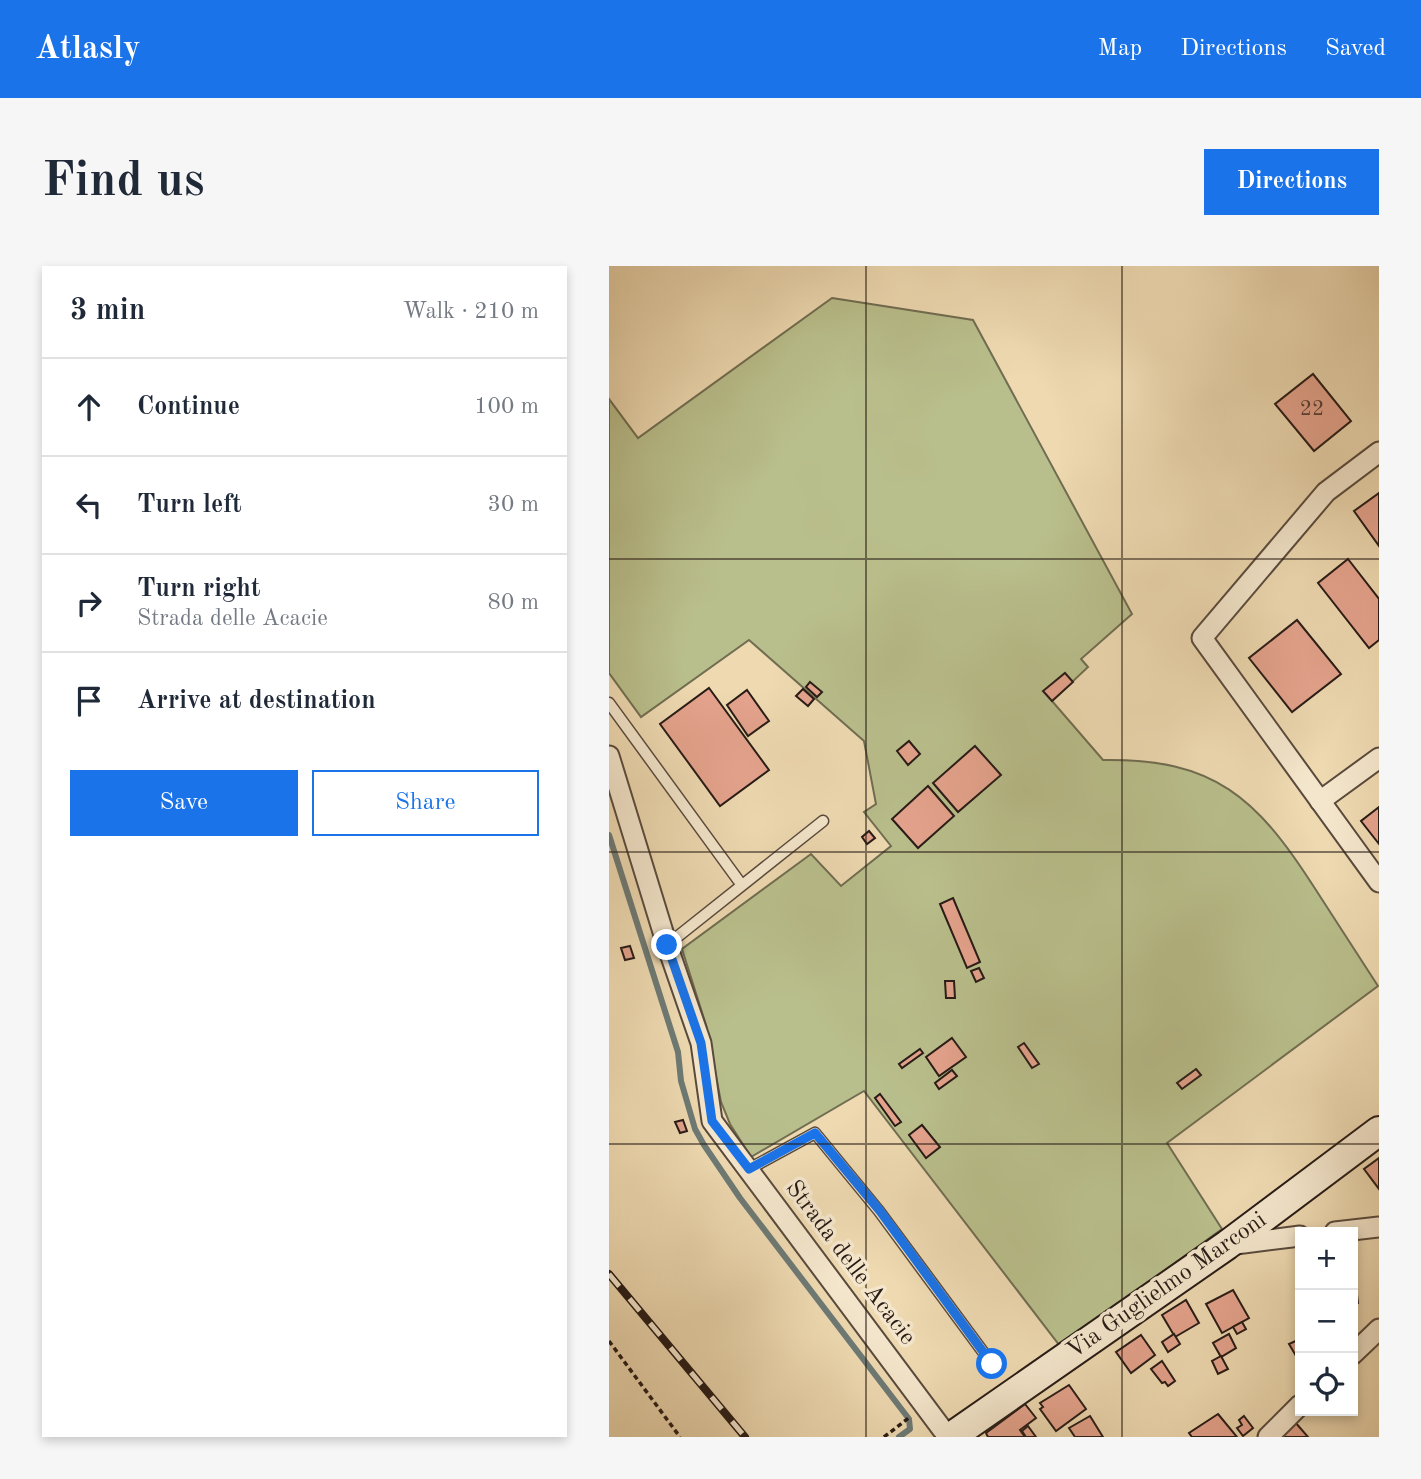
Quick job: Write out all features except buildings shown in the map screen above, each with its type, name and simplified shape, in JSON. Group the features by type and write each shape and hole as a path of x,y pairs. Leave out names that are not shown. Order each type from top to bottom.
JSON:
{"street":[{"path":"1377,457 1326,492 1202,638 1379,882"},
{"name":"Strada delle Acacie","path":"609,756 667,945 701,1043 712,1121 950,1437"},
{"path":"1320,801 1379,758"},
{"name":"Via Guglielmo Marconi","path":"950,1437 1227,1245 1379,1131"},
{"path":"1358,1229 1379,1227"},
{"path":"1227,1245 1295,1237"},
{"path":"1354,1353 1379,1329"},
{"path":"1268,1437 1295,1410"}],"lane":[{"path":"609,703 741,884"},
{"path":"667,945 823,821"},
{"path":"749,1169 815,1133 880,1211 992,1364"}],"path":[{"path":"609,1341 680,1437"},
{"path":"884,1437 926,1406"}],"green space":[{"path":"832,298 973,320 1132,614 1081,659 1088,667 1052,701 1103,760 1142,761 1175,766 1204,776 1229,789 1251,807 1273,829 1293,856 1378,986 1167,1143 1222,1229 1060,1346 864,1091 751,1157 730,1124 721,1102 706,1025 682,949 811,854 841,886 891,846 864,812 876,804 864,741 749,640 641,717 609,673 609,399 638,438"}],"waterway":[{"path":"609,835 678,1052 681,1081 695,1129 740,1198 909,1419 910,1429 899,1437"}],"railway":[{"path":"609,1274 745,1437"}],"route":[{"path":"667,945 701,1043 712,1121 749,1169 815,1133 880,1211 992,1364"}]}
